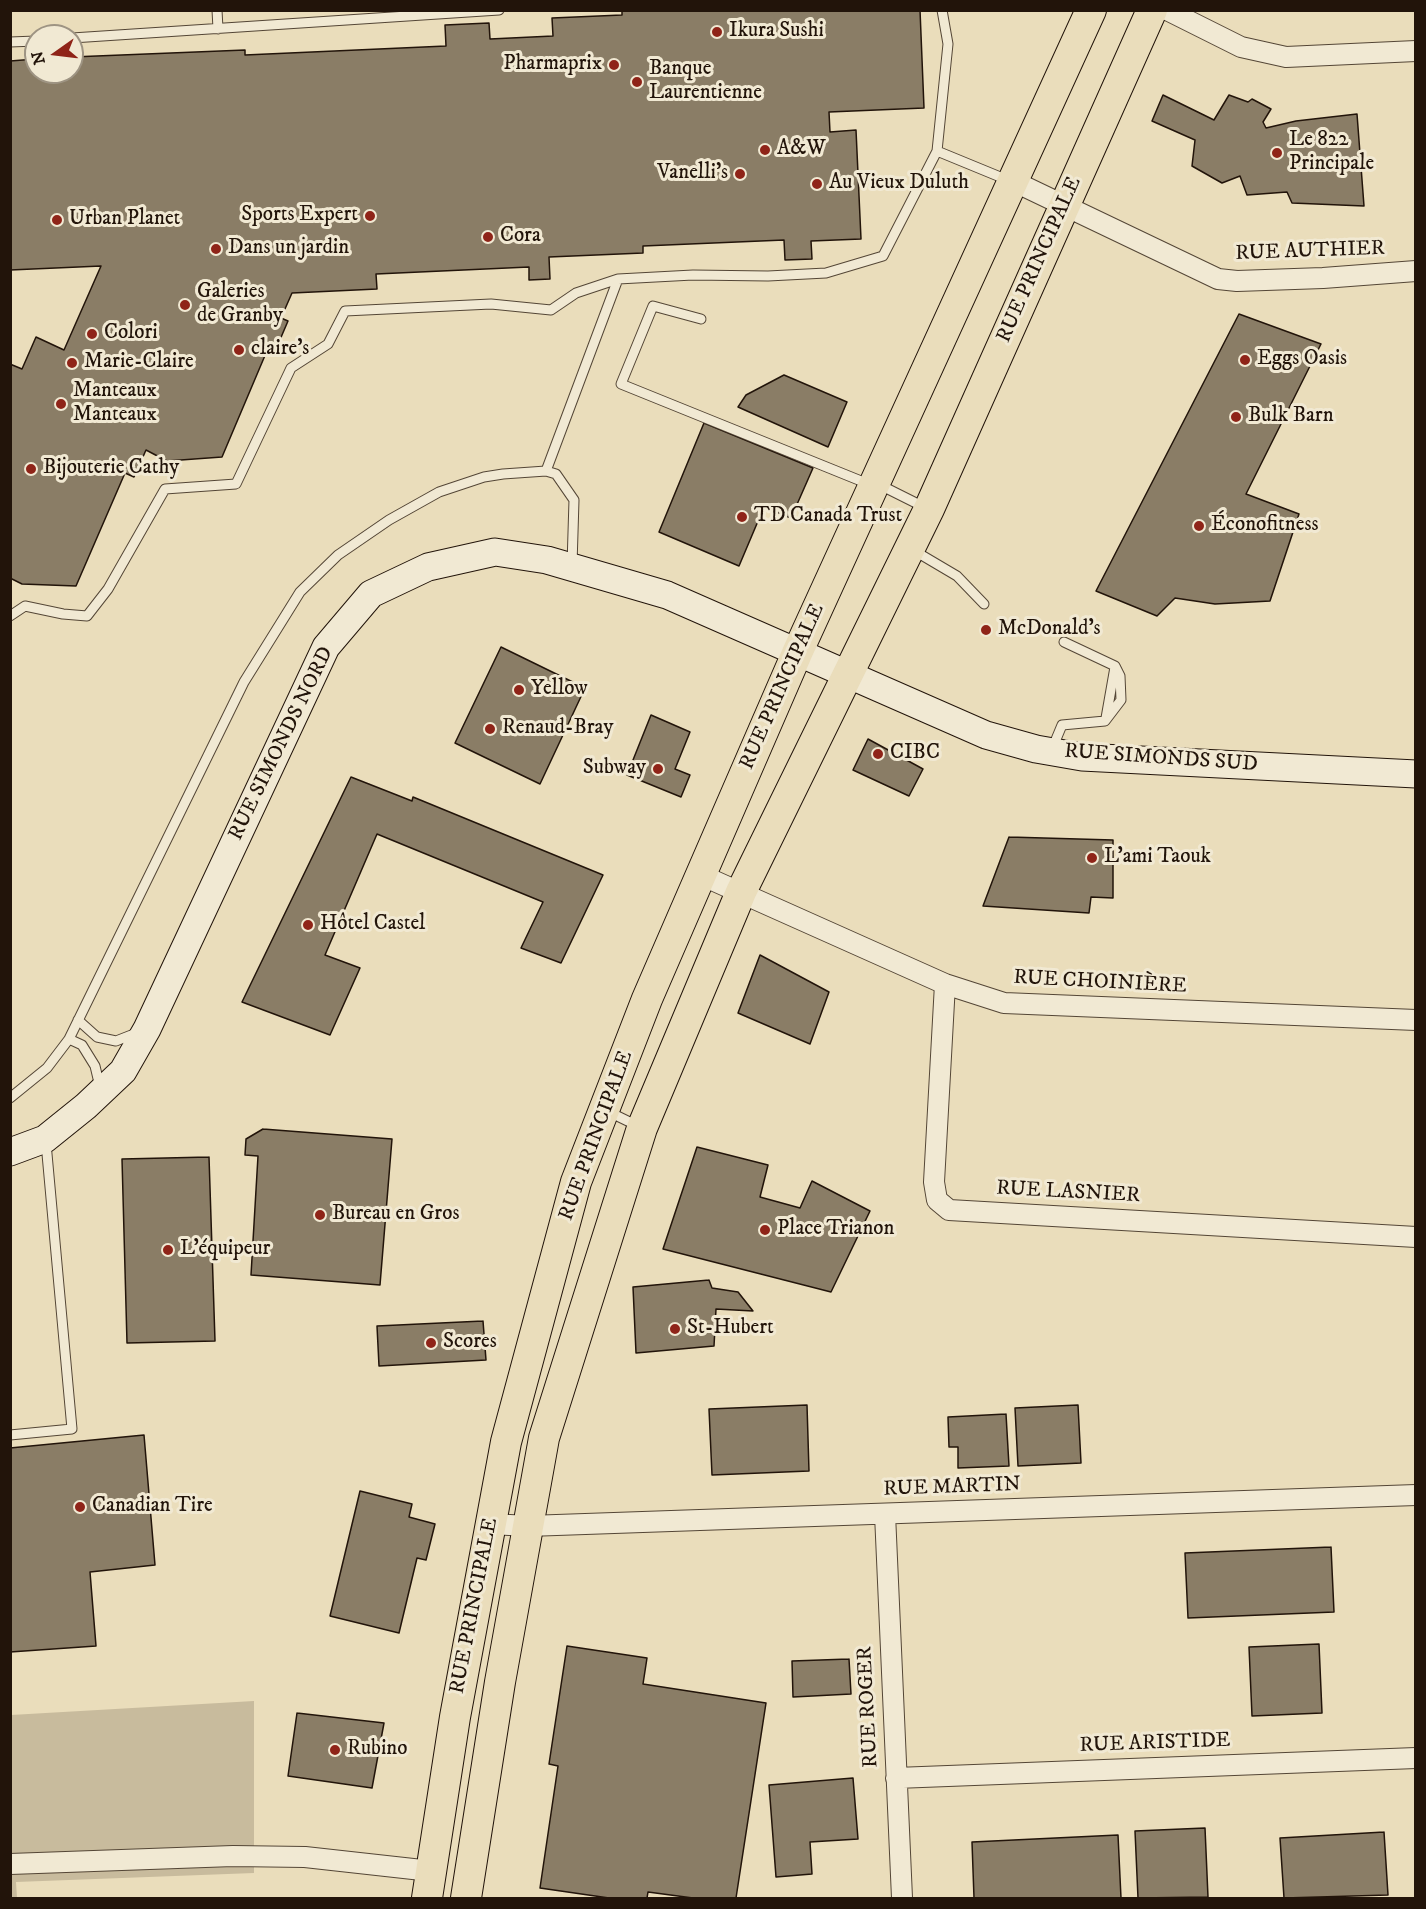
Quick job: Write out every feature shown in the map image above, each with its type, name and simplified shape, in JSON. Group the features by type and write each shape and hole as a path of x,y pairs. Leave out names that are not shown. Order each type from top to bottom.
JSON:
{"main road":[{"name":"RUE PRINCIPALE","path":"429,1885 455,1717 506,1442 576,1182 647,999 798,651 1091,10"},
{"name":"RUE PRINCIPALE","path":"466,1899 500,1682 544,1438 642,1128 741,892 929,509 1152,10"}],"street":[{"path":"1167,10 1241,47 1286,57 1416,51"},
{"name":"RUE AUTHIER","path":"1012,182 1218,279 1237,281 1323,278 1416,271"},
{"name":"RUE SIMONDS NORD","path":"10,1152 45,1138 123,1071 147,1029 326,647 370,594 428,567 495,552 547,560 667,595 849,675"},
{"name":"RUE SIMONDS SUD","path":"849,675 986,735 1051,752 1082,757 1416,774"},
{"name":"RUE CHOINIÈRE","path":"701,875 945,984 1004,1003 1416,1020"},
{"name":"RUE LASNIER","path":"945,984 934,1182 937,1200 949,1210 1416,1237"},
{"name":"RUE MARTIN","path":"491,1524 528,1526 1416,1495"},
{"name":"RUE ROGER","path":"885,1514 902,1899"},
{"name":"RUE ARISTIDE","path":"896,1778 1416,1758"},
{"path":"10,1864 233,1856 305,1857 429,1885"}],"lane":[{"path":"217,10 218,29"},
{"path":"84,37 500,10"},
{"path":"10,616 25,606 63,614 87,616 108,589 165,489 236,484 291,368 327,344 345,311 491,304 551,310 576,293 618,279 693,275 768,276 826,273 883,256 937,151 948,44 942,10"},
{"path":"937,151 1012,182"},
{"path":"546,471 618,279"},
{"path":"701,319 653,306 621,384 874,484 929,509"},
{"path":"10,1098 47,1068 69,1039 244,682 300,592 338,555 389,520 439,492 484,477 546,471 556,474 574,500 572,567"},
{"path":"910,549 957,576 984,604"},
{"path":"1051,752 1062,725 1105,721 1121,700 1120,676 1115,666 1064,642"},
{"path":"78,1020 97,1037 116,1041 147,1029"},
{"path":"69,1039 82,1046 95,1066 101,1091"},
{"path":"604,1110 642,1128"},
{"path":"10,1435 72,1429 45,1138"}],"shaded area":[{"path":"254,1701 254,1873 16,1882 17,1898 11,1898 11,1715"}],"building":[{"name":"Galeries de Granby","path":"622,10 920,10 924,108 829,112 830,132 856,130 861,239 811,241 812,259 785,260 784,240 643,246 643,253 549,257 550,279 529,280 529,267 376,274 377,289 292,293 281,318 288,321 276,349 269,346 222,457 167,461 146,450 134,477 125,473 76,586 22,584 10,578 10,364 22,369 36,337 64,350 101,266 10,270 10,61 24,60 24,84 84,84 84,57 245,50 245,55 446,46 445,25 489,23 490,39 553,36 552,18 622,15"},
{"name":"Le 822 Principale","path":"1163,95 1214,120 1229,95 1248,102 1252,99 1271,109 1263,122 1266,128 1296,121 1357,114 1364,206 1292,203 1287,192 1247,195 1240,176 1222,183 1192,166 1195,140 1152,121"},
{"path":"1239,314 1321,344 1246,494 1299,514 1270,601 1215,604 1175,598 1157,616 1096,591"},
{"path":"784,375 847,402 828,447 738,407 746,395"},
{"path":"704,423 813,468 791,518 764,507 739,566 659,532"},
{"path":"501,647 585,688 540,784 455,743"},
{"path":"651,715 690,732 675,769 690,775 681,797 627,775"},
{"name":"CIBC","path":"868,739 923,769 909,796 853,770"},
{"name":"Hôtel Castel","path":"351,777 412,801 413,797 603,875 561,963 521,948 543,902 377,834 325,955 360,968 330,1035 242,1002"},
{"path":"1009,837 1113,840 1113,898 1091,897 1089,913 983,906"},
{"path":"760,955 829,992 810,1044 738,1013"},
{"name":"Bureau en Gros","path":"263,1129 392,1139 380,1285 251,1275 258,1156 245,1155 246,1139"},
{"name":"Place Trianon","path":"697,1147 768,1165 760,1197 800,1208 812,1181 870,1211 831,1292 663,1249"},
{"name":"L'équipeur","path":"209,1157 215,1341 127,1343 122,1159"},
{"name":"St-Hubert","path":"709,1280 712,1288 738,1292 753,1311 716,1309 714,1346 636,1353 633,1287"},
{"name":"Scores","path":"483,1321 486,1360 379,1366 377,1326"},
{"path":"807,1405 809,1471 712,1475 709,1409"},
{"path":"1078,1405 1081,1463 1018,1466 1015,1408"},
{"path":"1006,1414 1009,1466 958,1468 958,1447 949,1447 948,1417"},
{"name":"Canadian Tire","path":"144,1435 155,1565 90,1572 96,1646 10,1652 10,1448"},
{"path":"360,1491 412,1504 409,1517 435,1524 426,1560 417,1558 399,1633 330,1616"},
{"path":"1331,1547 1334,1612 1188,1618 1185,1553"},
{"path":"1319,1644 1322,1713 1252,1716 1249,1647"},
{"path":"567,1646 647,1658 643,1684 766,1703 736,1898 693,1898 648,1892 647,1898 609,1898 540,1888 558,1766 549,1764"},
{"path":"849,1659 851,1694 793,1697 792,1661"},
{"name":"Rubino","path":"297,1713 384,1723 372,1788 288,1776"},
{"path":"853,1778 858,1839 810,1842 812,1874 776,1877 769,1785"},
{"path":"1205,1828 1208,1897 1138,1898 1135,1831"},
{"path":"1384,1832 1388,1895 1284,1898 1280,1838"},
{"path":"1118,1835 1121,1898 974,1898 972,1842"}],"place":[{"name":"Ikura Sushi","path":"717,32"},
{"name":"Pharmaprix","path":"614,65"},
{"name":"Banque Laurentienne","path":"637,82"},
{"name":"A&W","path":"765,150"},
{"name":"Le 822 Principale","path":"1277,153"},
{"name":"Vanelli's","path":"740,174"},
{"name":"Au Vieux Duluth","path":"817,184"},
{"name":"Sports Expert","path":"370,216"},
{"name":"Urban Planet","path":"57,220"},
{"name":"Cora","path":"488,237"},
{"name":"Dans un jardin","path":"216,249"},
{"name":"Galeries de Granby","path":"185,305"},
{"name":"Colori","path":"92,334"},
{"name":"claire's","path":"239,350"},
{"name":"Eggs Oasis","path":"1245,360"},
{"name":"Marie-Claire","path":"72,363"},
{"name":"Manteaux Manteaux","path":"61,404"},
{"name":"Bulk Barn","path":"1236,417"},
{"name":"Bijouterie Cathy","path":"31,469"},
{"name":"TD Canada Trust","path":"742,517"},
{"name":"Éconofitness","path":"1199,526"},
{"name":"McDonald's","path":"986,630"},
{"name":"Yellow","path":"519,690"},
{"name":"Renaud-Bray","path":"490,729"},
{"name":"CIBC","path":"878,754"},
{"name":"Subway","path":"658,769"},
{"name":"L'ami Taouk","path":"1092,858"},
{"name":"Hôtel Castel","path":"308,925"},
{"name":"Bureau en Gros","path":"320,1215"},
{"name":"Place Trianon","path":"765,1230"},
{"name":"L'équipeur","path":"168,1250"},
{"name":"St-Hubert","path":"675,1329"},
{"name":"Scores","path":"431,1343"},
{"name":"Canadian Tire","path":"80,1507"},
{"name":"Rubino","path":"335,1750"}]}
